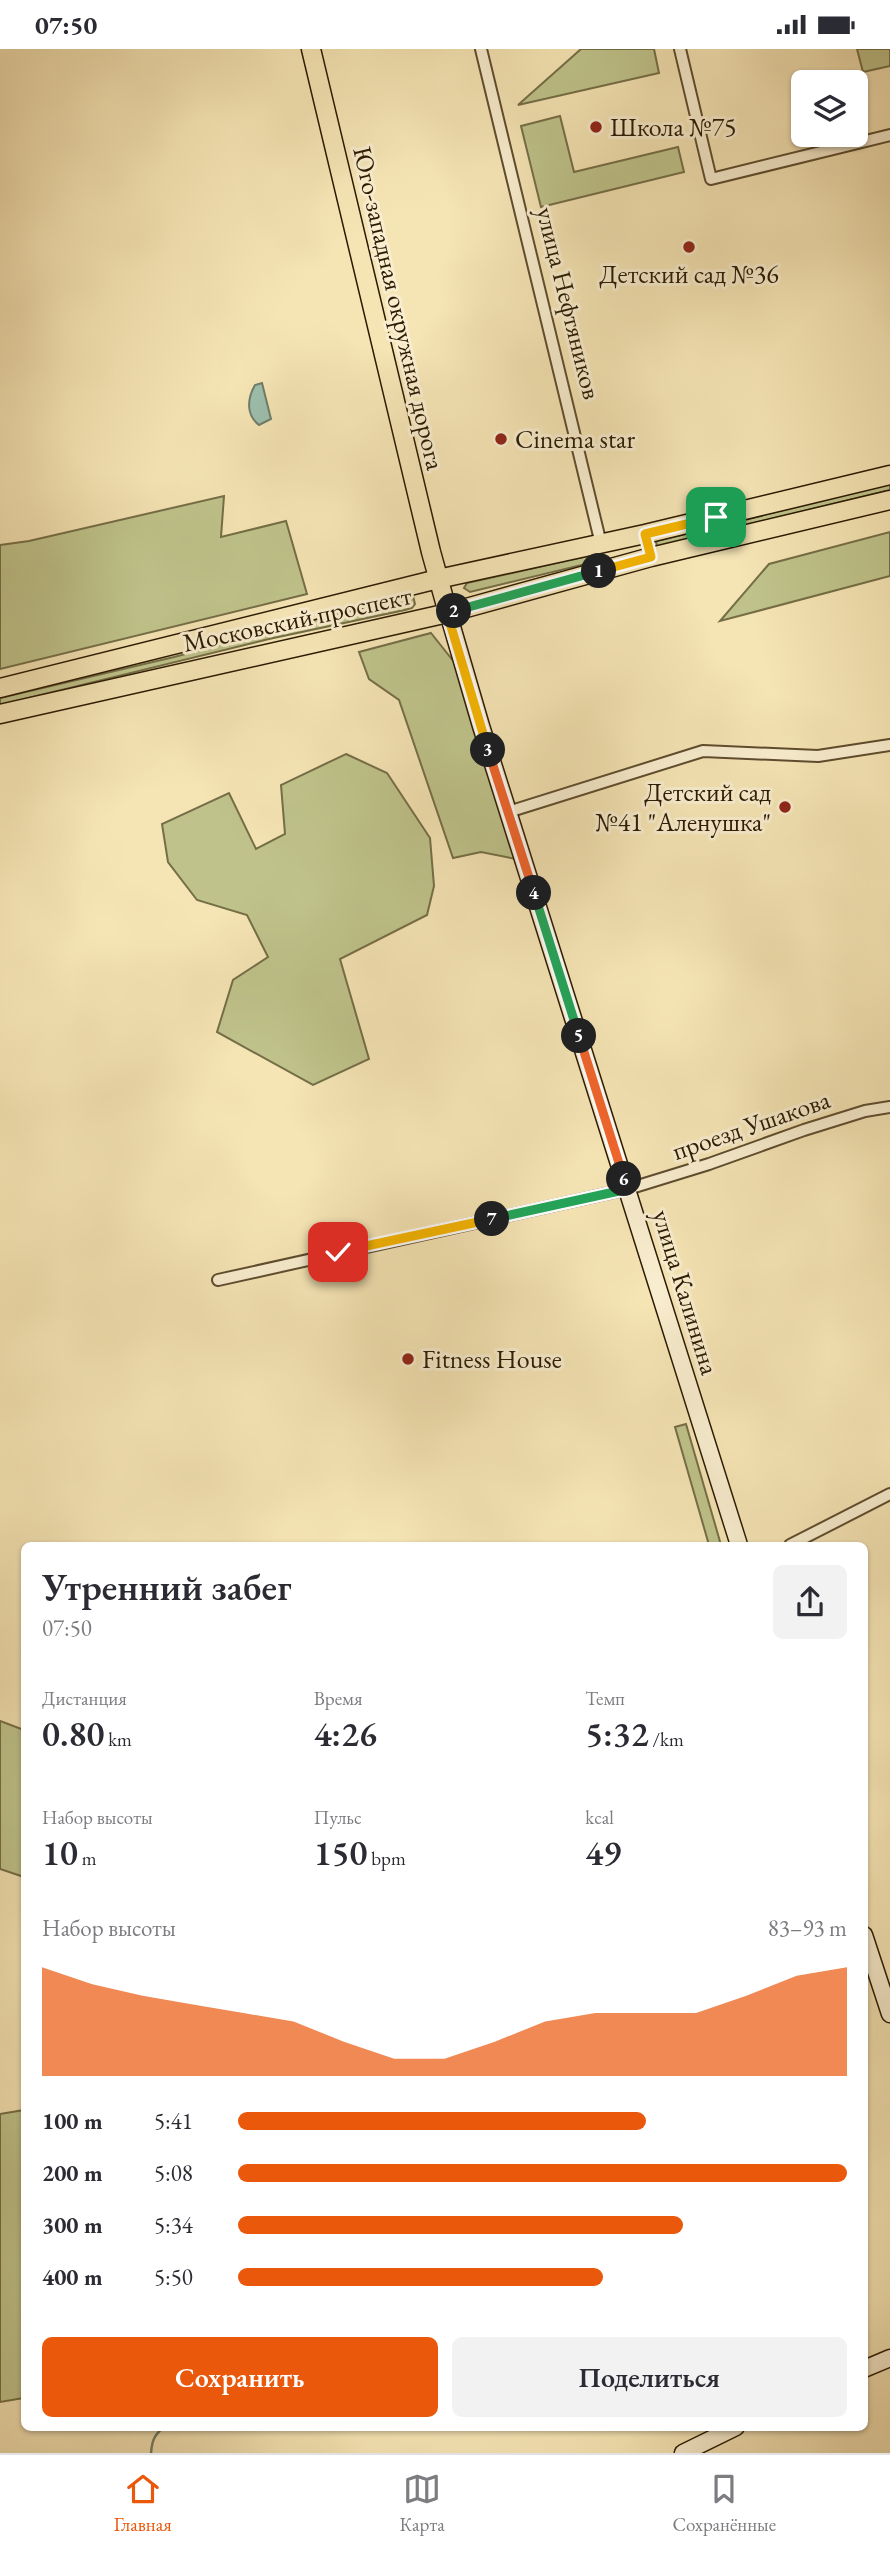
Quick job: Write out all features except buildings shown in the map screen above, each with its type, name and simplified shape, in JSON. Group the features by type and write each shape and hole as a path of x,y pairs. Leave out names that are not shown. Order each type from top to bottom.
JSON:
{"main road":[{"name":"Юго-западная окружная дорога","path":"312,49 447,613"},
{"name":"Московский проспект","path":"0,688 438,579 645,534 890,475"},
{"name":"Московский проспект","path":"0,714 447,613 651,557 890,499"},
{"path":"645,534 651,557"},
{"name":"улица Нефтяников","path":"601,544 606,569"},
{"name":"улица Калинина","path":"447,613 738,1542"},
{"path":"868,1947 890,2014"},
{"path":"868,2367 890,2358"},
{"path":"683,2453 728,2431"}],"street":[{"name":"улица Нефтяников","path":"481,49 601,544"},
{"path":"680,49 711,179 890,135"},
{"path":"508,812 703,751 818,755 890,745"},
{"name":"проезд Ушакова","path":"218,1280 628,1189 804,1130 865,1111 890,1107"},
{"path":"796,1542 890,1494"}],"green space":[{"path":"581,49 654,49 659,73 518,105"},
{"path":"857,49 890,49 890,66 862,70"},
{"path":"560,116 574,172 678,147 684,172 541,207 521,126"},
{"path":"890,484 890,490 657,547 656,541"},
{"path":"224,496 221,537 286,521 307,594 0,669 0,545 29,541"},
{"path":"890,532 890,576 720,621 769,564"},
{"path":"592,557 590,563 470,592 464,588 467,583"},
{"path":"413,596 415,604 405,610 269,639 0,705 0,698 174,657 400,597"},
{"path":"431,633 454,662 516,859 481,852 453,858 399,700 369,679 359,652"},
{"path":"346,754 387,773 430,838 434,886 427,915 340,959 369,1059 313,1085 217,1032 233,980 268,957 247,915 197,900 168,862 162,824 229,793 256,849 285,834 281,785"},
{"path":"686,1424 720,1542 708,1542 675,1427"},
{"path":"0,1721 21,1729 21,1876 0,1869"},
{"path":"21,2110 21,2398 0,2402 0,2114"}],"shaded area":[{"path":"262,383 271,419 259,425 252,417 249,401 255,385"}],"waterway":[{"path":"151,2453 154,2439 160,2431"}],"place":[{"name":"Школа №75","path":"596,127"},
{"name":"Детский сад №36","path":"689,247"},
{"name":"Cinema star","path":"501,439"},
{"name":"Детский сад №41 \"Аленушка\"","path":"785,807"},
{"name":"Fitness House","path":"408,1359"}],"route":[{"path":"338,1252 628,1189 447,613 651,557 645,534 716,517"}]}
